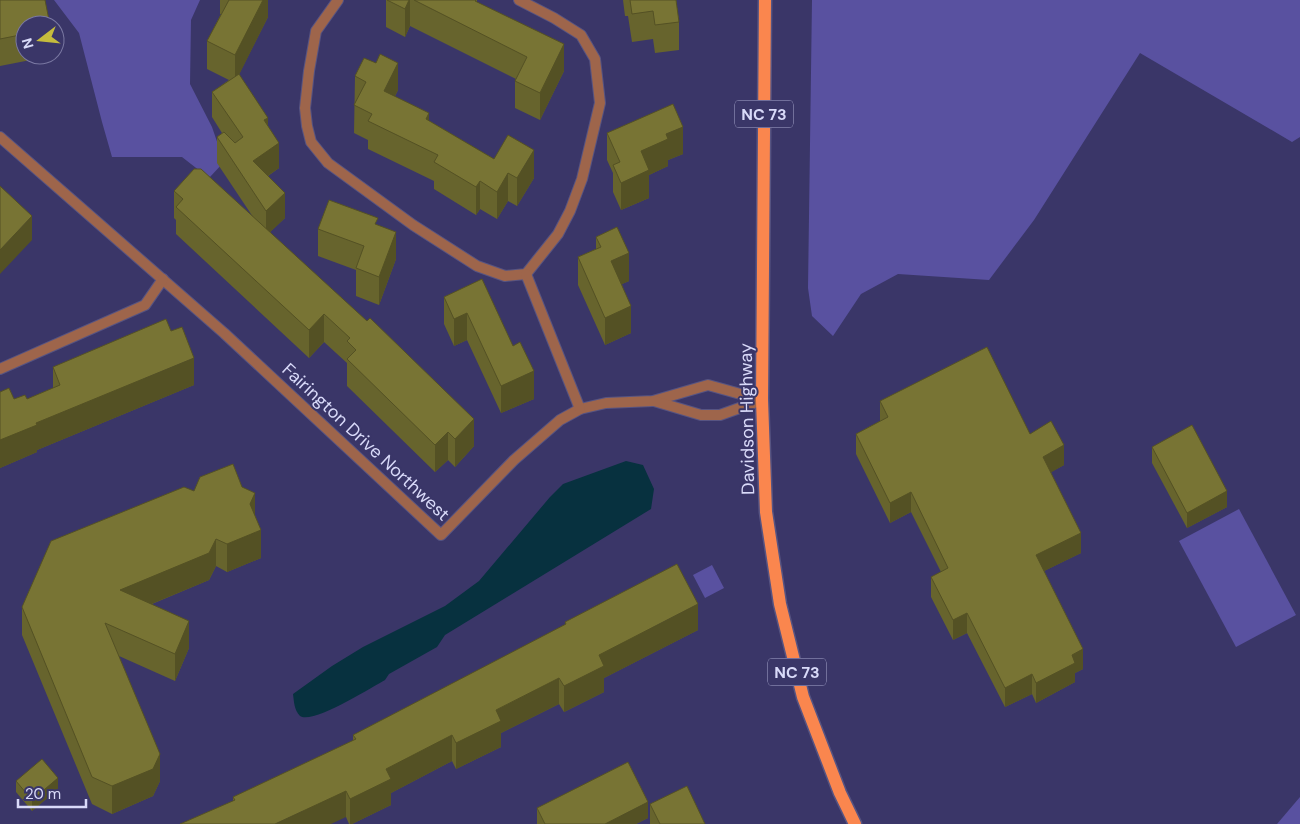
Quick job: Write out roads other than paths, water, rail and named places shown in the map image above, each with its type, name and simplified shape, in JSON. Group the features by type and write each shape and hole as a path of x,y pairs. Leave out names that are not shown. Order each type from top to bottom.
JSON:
{"main road":[{"name":"Davidson Highway","path":"765,0 762,400 766,512 780,604 803,697 840,793 855,824"}],"street":[{"path":"338,0 316,31 314,39 305,108 311,142 328,163 413,225 477,266 505,276 526,274 558,234 570,211 582,179 600,103 595,59 581,35 554,18 519,0"},
{"name":"Fairington Drive Northwest","path":"0,138 224,333 441,535 514,460 560,420 580,409 606,403 653,401 708,385 762,400"},
{"path":"526,274 580,409"},
{"path":"0,369 145,305 163,279"},
{"name":"Fairington Drive Northwest","path":"653,401 701,415 720,415 762,400"}],"water":[{"path":"626,461 643,465 654,489 651,509 445,635 437,647 389,674 385,680 342,704 317,715 307,717 298,714 293,694 332,666 363,647 445,606 479,581 563,484"}]}
